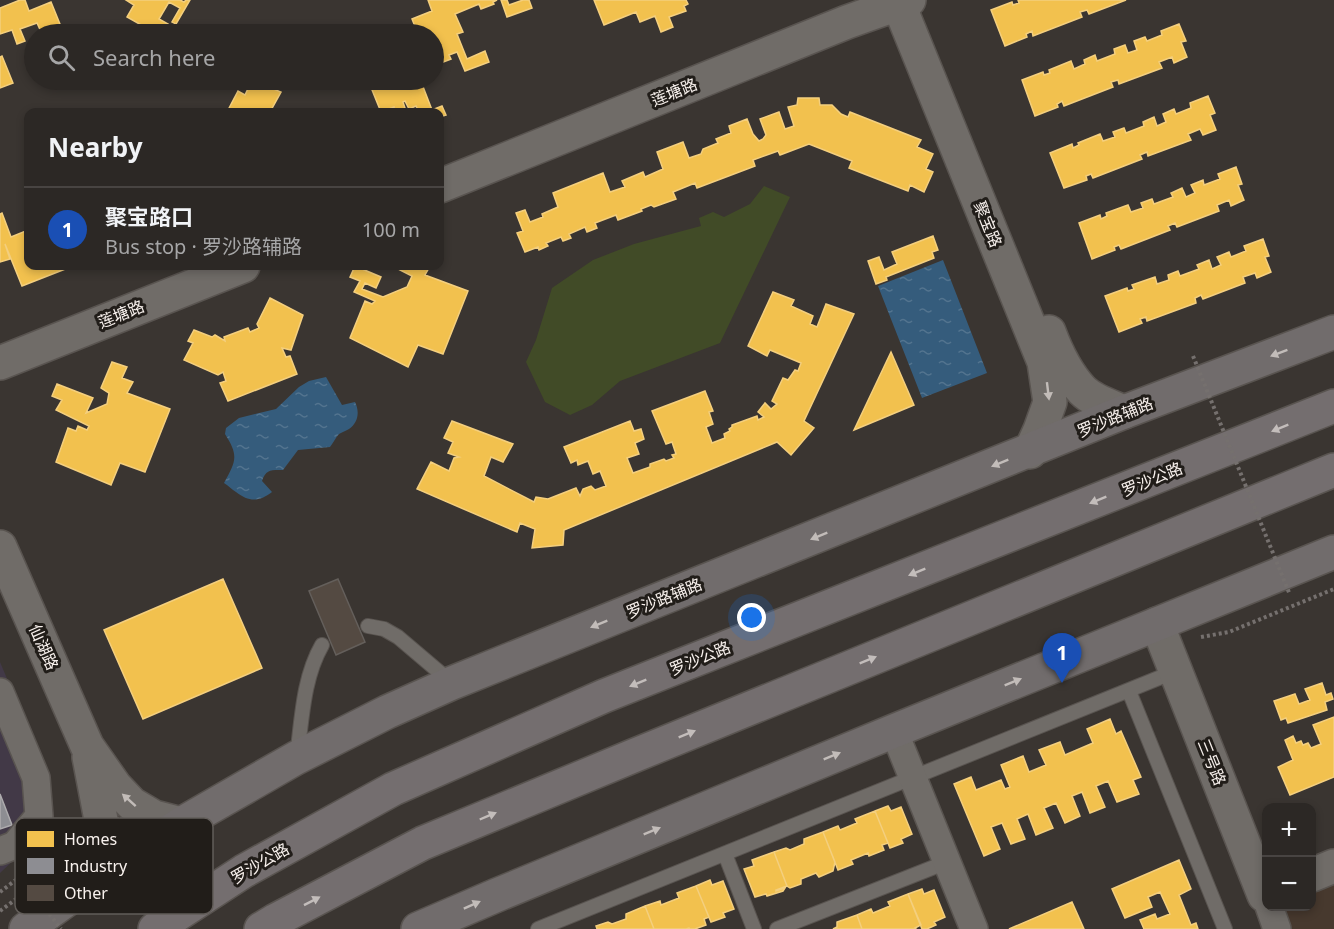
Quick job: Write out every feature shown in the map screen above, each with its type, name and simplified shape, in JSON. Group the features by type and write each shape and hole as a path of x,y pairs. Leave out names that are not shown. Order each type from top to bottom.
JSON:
{"highway":[{"name":"罗沙公路","path":"213,891 244,871 393,789 604,696 1334,406"},
{"path":"261,929 423,843 1334,470"},
{"name":"罗沙公路","path":"155,929 178,914"}],"main road":[{"name":"罗沙路辅路","path":"191,818 296,758 387,712 452,683 1030,452 1124,412 1334,332"},
{"path":"418,929 894,731 1334,552"},
{"name":"罗沙路辅路","path":"26,929 47,914"}],"street":[{"name":"莲塘路","path":"444,166 858,0"},
{"name":"莲塘路","path":"444,184 847,22 906,1"},
{"name":"聚宝路","path":"906,1 1056,350 1083,390 1100,402 1124,412"},
{"name":"聚宝路","path":"906,1 1044,362 1050,402 1030,452"},
{"name":"莲塘路","path":"0,344 186,270"},
{"name":"莲塘路","path":"0,363 233,270"},
{"name":"仙湖路","path":"0,547 87,746"},
{"name":"三号路","path":"1157,624 1262,886"},
{"path":"1,696 36,778 37,818"},
{"path":"894,731 974,929"},
{"path":"87,746 115,786 132,804 158,818"},
{"path":"87,746 101,818"},
{"path":"0,851 15,845"},
{"path":"1316,873 1334,866"},
{"name":"三号路","path":"1271,911 1277,929"}],"lane":[{"path":"368,626 384,629 398,637 452,683"},
{"path":"296,758 309,673 322,645"},
{"path":"547,927 1176,671"},
{"path":"1129,691 1225,929"},
{"path":"724,854 754,929"},
{"path":"777,929 947,862"}],"path":[{"path":"1193,356 1290,596"},
{"path":"1198,638 1229,632 1334,589"},
{"path":"0,892 15,880"},
{"path":"0,911 15,900"},
{"path":"49,914 61,929"}],"shaded area":[{"path":"0,662 49,778 50,818 15,818 15,859 0,873"},
{"path":"1334,878 1334,929 1289,929 1282,911 1316,911 1316,886"}],"green space":[{"path":"764,186 790,197 720,343 620,381 592,405 570,415 545,402 526,362 536,340 552,288 593,260 634,244 701,226 699,218 713,212 724,217 750,204"}],"water":[{"path":"943,260 987,373 922,398 878,286"},
{"path":"326,377 342,405 355,402 357,417 352,427 339,434 330,447 298,450 283,470 267,472 262,481 272,492 263,498 254,500 245,498 224,483 234,458 225,434 226,428 239,418 276,409 299,387 309,381"}],"building: Homes":[{"path":"25,0 29,11 51,2 60,24 24,24 24,28 20,29 24,41 17,44 12,30 0,34 0,8"},
{"path":"126,0 180,0 184,2 190,0 176,24 172,22 180,8 169,2 159,19 168,24 139,24 127,17 134,5"},
{"path":"428,0 497,0 493,2 494,4 481,9 479,4 455,14 463,32 457,34 467,59 485,51 489,62 465,71 457,52 449,55 451,59 444,62 444,24 414,24 412,19 432,11"},
{"path":"501,0 507,0 509,5 529,0 532,8 507,17"},
{"path":"594,0 686,0 688,4 684,6 686,11 669,17 673,27 661,32 655,16 640,22 636,12 604,25"},
{"path":"1018,0 1126,0 1089,14 1087,10 1080,12 1082,17 1033,36 1032,31 1026,34 1027,37 1005,46 991,10 1012,2 1013,5 1019,3"},
{"path":"1179,24 1186,41 1181,42 1187,57 1174,63 1172,57 1159,62 1162,68 1119,84 1118,80 1111,82 1113,87 1064,106 1062,101 1057,104 1058,107 1035,116 1022,80 1043,72 1044,75 1050,73 1049,70 1071,61 1074,69 1085,64 1084,60 1095,55 1097,61 1115,54 1114,49 1125,45 1128,53 1137,50 1134,41 1145,37 1147,41 1162,35 1161,31"},
{"path":"2,56 13,83 0,88 0,57"},
{"path":"247,90 281,92 272,108 229,108 238,91 245,95"},
{"path":"372,90 424,90 431,108 417,108 416,106 408,108 405,101 403,102 405,108 379,108"},
{"path":"1208,96 1215,113 1210,115 1216,130 1203,135 1200,129 1188,134 1191,140 1148,156 1147,152 1140,155 1142,159 1093,178 1091,174 1086,176 1087,180 1064,188 1050,153 1072,144 1073,148 1079,145 1078,143 1100,134 1103,141 1115,137 1113,132 1124,128 1126,133 1144,126 1143,122 1154,117 1157,126 1166,122 1163,114 1174,109 1176,114 1191,108 1190,103"},
{"path":"798,98 819,98 820,105 832,105 848,117 850,112 921,140 917,147 933,154 926,169 933,172 924,192 910,185 908,191 849,168 852,161 809,144 780,155 778,151 753,160 755,166 697,188 695,183 673,192 676,199 654,207 651,205 618,220 616,215 595,223 597,228 587,232 585,227 569,234 571,238 563,241 561,237 546,243 548,246 539,250 538,247 525,252 517,233 523,231 516,213 525,210 530,222 543,217 542,214 558,207 553,193 603,173 610,192 625,187 622,181 643,172 645,177 663,169 657,152 683,142 689,158 701,154 703,149 718,143 716,139 731,133 729,126 747,119 753,134 759,141 766,135 760,119 779,112 785,129 794,126 788,107 797,105"},
{"path":"1236,167 1242,184 1238,185 1244,200 1231,206 1229,200 1217,205 1219,211 1177,227 1175,223 1168,226 1170,230 1121,249 1119,245 1114,247 1115,250 1092,259 1079,223 1100,215 1101,219 1107,216 1106,213 1128,205 1131,212 1143,208 1141,203 1152,199 1154,204 1173,197 1171,193 1182,188 1186,197 1195,193 1191,185 1203,180 1204,185 1220,179 1218,174"},
{"path":"2,213 11,237 24,232 24,270 63,270 22,286 5,244 10,259 0,262 0,214"},
{"path":"933,236 938,250 932,252 934,258 886,277 887,280 876,284 868,261 879,257 884,270 897,264 892,252"},
{"path":"1263,239 1269,256 1265,257 1271,272 1257,278 1255,273 1243,277 1245,283 1203,299 1201,295 1195,298 1196,303 1147,321 1146,317 1140,319 1142,323 1119,332 1105,296 1127,288 1128,291 1134,289 1132,285 1155,277 1157,284 1169,280 1168,275 1178,271 1180,276 1199,269 1197,265 1209,260 1212,269 1221,265 1217,257 1229,252 1231,257 1246,251 1244,246"},
{"path":"353,270 364,270 381,277 376,288 365,283 362,289 383,297 407,287 412,276 400,270 428,270 425,275 468,291 443,354 418,345 408,367 350,338 365,301 372,304 375,301 354,292 360,281 350,277"},
{"path":"773,292 794,300 791,306 813,316 810,324 817,327 826,304 854,314 804,421 814,428 791,455 777,442 564,530 563,545 532,548 535,529 520,523 517,532 417,489 431,462 449,471 454,458 459,457 448,453 453,442 444,438 452,421 513,444 503,462 491,457 484,476 534,502 536,497 548,499 576,488 580,496 583,489 591,486 595,490 606,486 600,471 593,474 588,461 578,465 577,460 571,463 564,447 630,421 634,431 641,429 644,439 635,443 639,454 627,458 633,473 650,467 650,464 674,458 672,455 676,454 672,442 666,444 652,411 705,391 713,411 709,412 713,424 706,427 712,443 725,438 724,434 730,431 732,425 757,416 758,420 764,417 758,412 765,403 771,409 777,404 772,401 783,378 788,380 795,370 798,371 801,363 770,350 767,356 748,346"},
{"path":"270,298 303,315 291,350 282,348 286,357 290,356 297,374 228,401 220,383 226,381 223,372 218,375 184,360 193,343 188,341 194,330 212,337 215,335 225,341 224,337 248,328 250,332 259,328 257,324"},
{"path":"891,352 914,405 854,430"},
{"path":"112,362 127,367 122,378 133,382 127,393 170,409 145,472 120,463 111,485 56,462 68,428 76,431 78,426 87,430 89,426 56,410 62,400 52,396 57,384 93,398 86,413 107,404 109,393 101,388"},
{"path":"223,579 262,668 143,719 104,630"},
{"path":"1322,683 1326,695 1331,693 1333,699 1325,702 1327,710 1288,723 1286,718 1281,720 1274,701 1295,694 1299,704 1310,700 1305,689"},
{"path":"1334,717 1334,777 1290,795 1278,767 1293,760 1285,740 1293,736 1296,743 1301,741 1303,745 1308,743 1311,748 1321,744 1313,725"},
{"path":"1110,719 1116,734 1121,731 1141,777 1133,780 1139,794 1117,802 1108,781 1096,786 1105,807 1090,813 1082,792 1072,796 1080,816 1065,823 1056,803 1044,808 1053,828 1036,835 1028,814 1017,819 1025,839 1011,844 1002,823 991,827 1000,849 984,856 954,784 971,777 976,790 1001,780 1005,789 1010,787 1001,765 1023,756 1029,772 1046,765 1039,750 1060,742 1065,755 1093,743 1087,729"},
{"path":"888,806 891,811 901,807 912,834 901,839 903,843 890,848 875,811"},
{"path":"875,811 888,843 882,845 884,850 851,860 853,864 838,870 823,832 838,826 840,830 857,823 855,819"},
{"path":"823,832 835,862 833,871 819,877 816,873 801,879 801,884 790,888 787,886 774,852 786,848 790,850 804,844 804,839"},
{"path":"774,852 787,886 776,890 785,888 783,891 755,897 744,869 754,866 752,860"},
{"path":"1179,860 1191,889 1179,895 1191,925 1196,923 1198,929 1144,929 1140,920 1155,914 1157,919 1170,914 1160,892 1148,897 1152,907 1125,918 1112,889"},
{"path":"710,880 712,885 723,881 734,909 723,913 725,917 711,922 696,886"},
{"path":"696,886 709,917 704,919 706,925 695,929 654,929 645,906 660,901 661,905 679,898 677,893"},
{"path":"922,889 924,894 934,890 945,917 934,922 936,925 927,929 922,929 908,894"},
{"path":"908,894 921,925 916,929 862,929 857,915 871,909 873,913 890,906 888,902"},
{"path":"1072,902 1084,929 1009,929"},
{"path":"645,906 654,929 597,929 596,926 626,919 626,914"},
{"path":"857,915 862,929 833,929 837,927 837,922"}],"building: Industry":[{"path":"0,794 12,825 0,829"}],"building: Other":[{"path":"338,579 365,642 336,655 309,591"}],"place":[{"name":"聚宝路口","path":"1062,683"}]}
